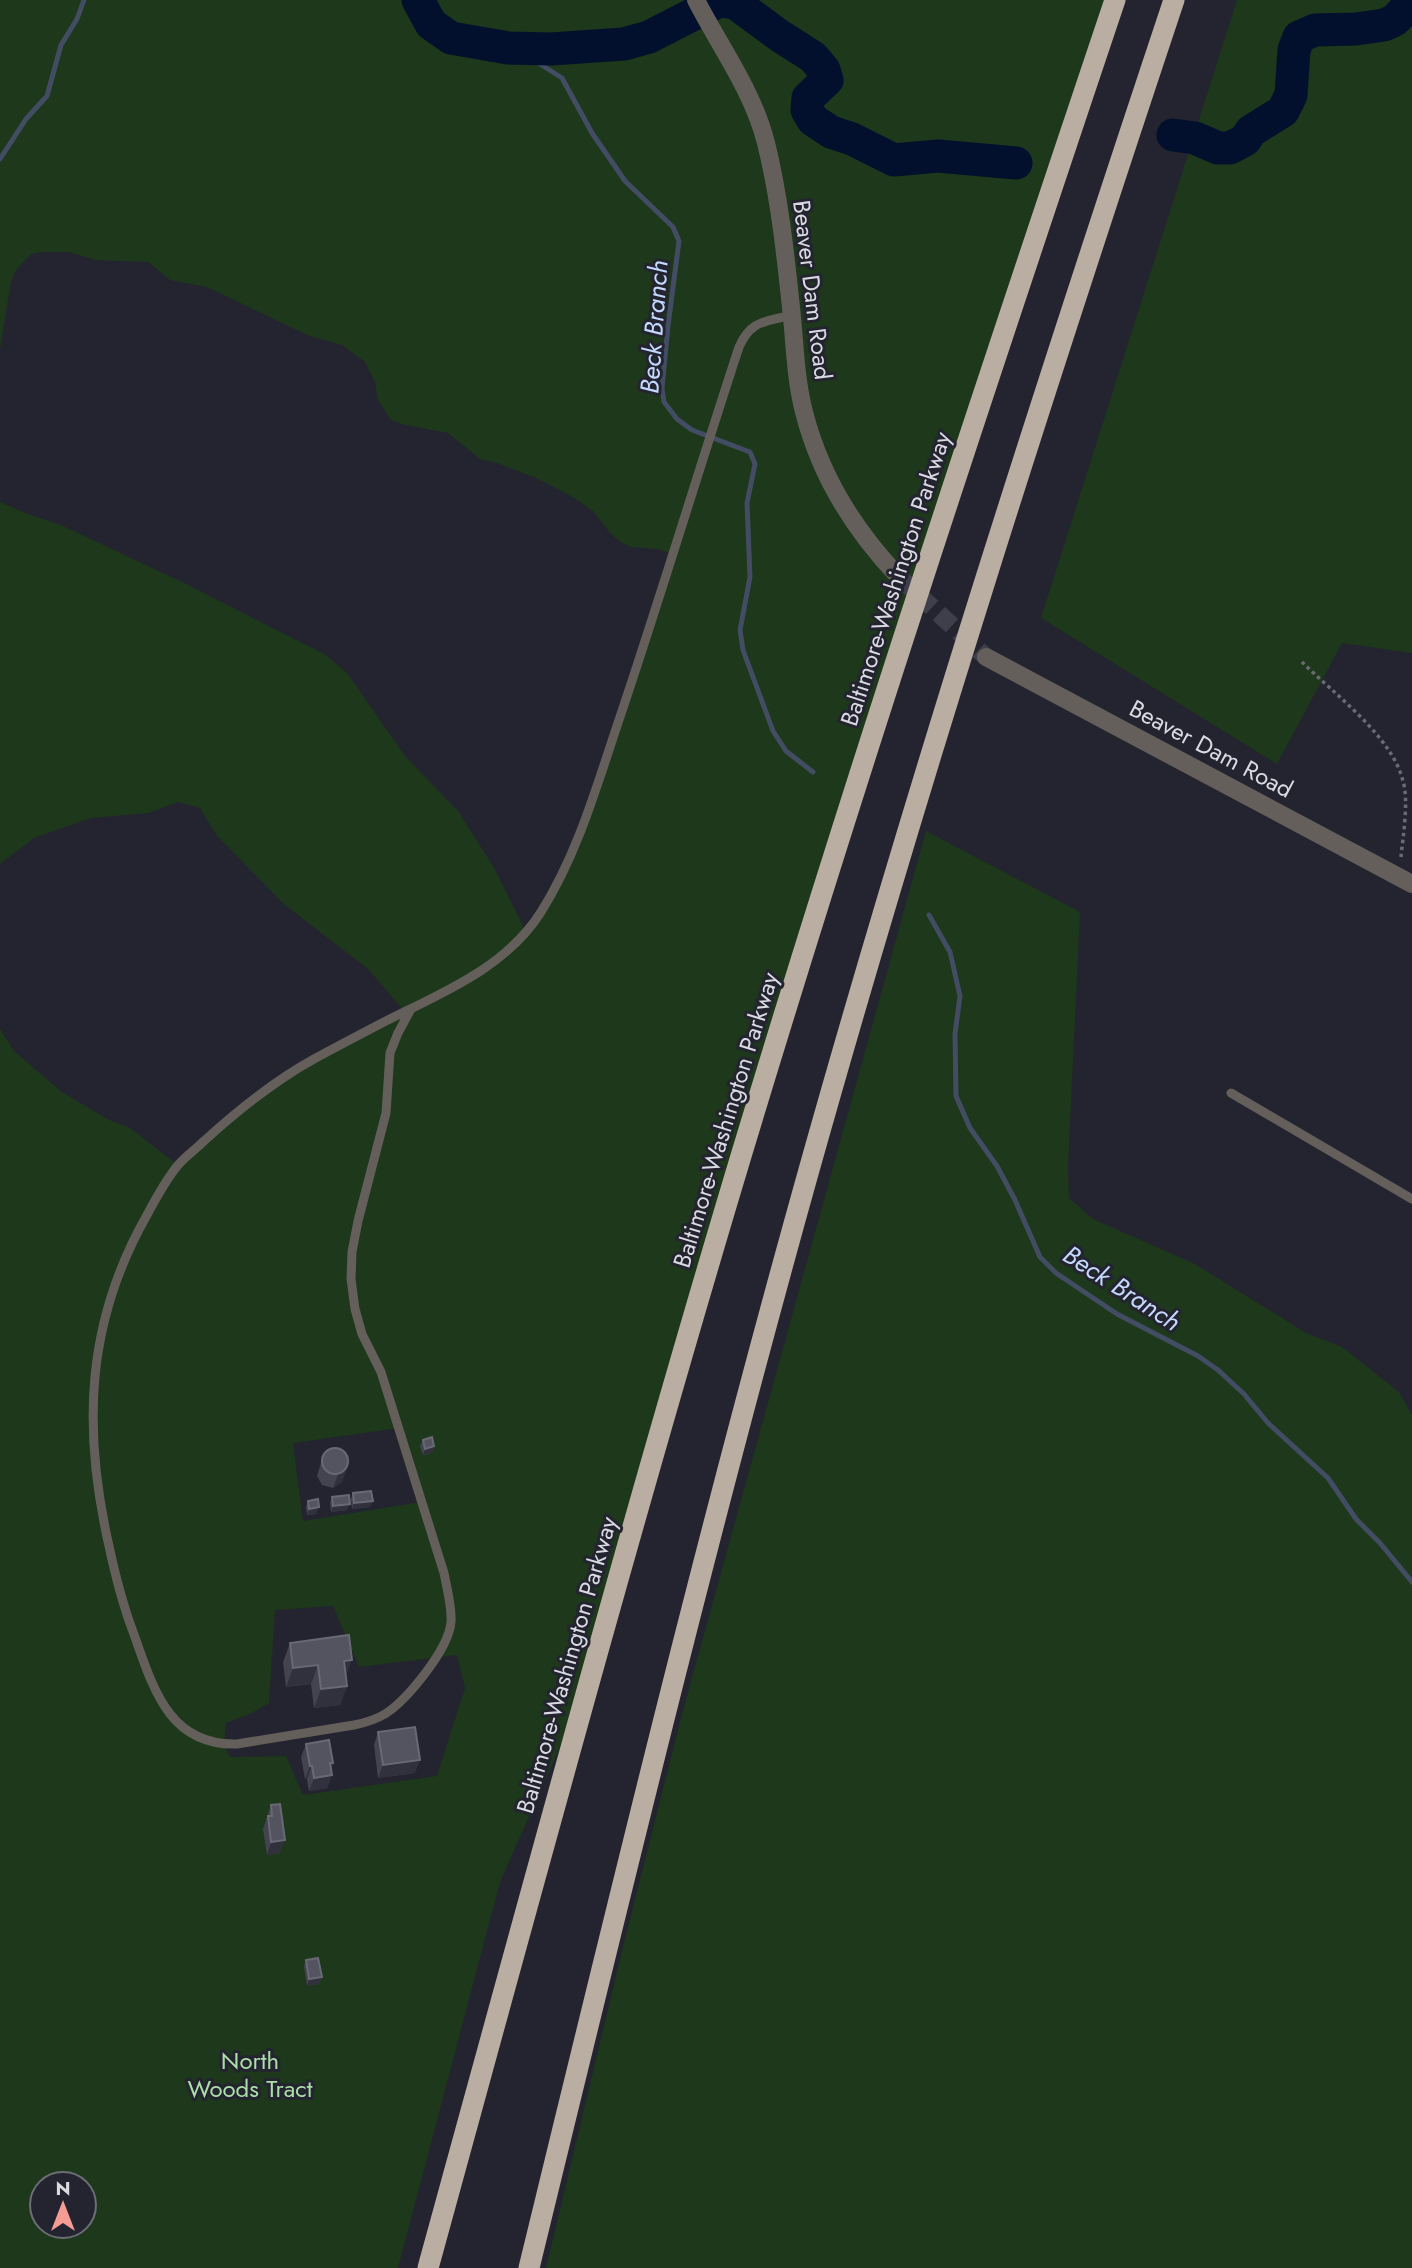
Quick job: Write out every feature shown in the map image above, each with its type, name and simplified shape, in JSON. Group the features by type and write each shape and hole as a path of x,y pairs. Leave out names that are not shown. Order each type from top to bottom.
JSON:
{"highway":[{"name":"Baltimore-Washington Parkway","path":"428,2268 593,1669 743,1149 920,586 1115,0"},
{"path":"529,2268 666,1703 808,1172 981,591 1174,0"}],"street":[{"name":"Beaver Dam Road","path":"696,0 744,85 766,143 802,401 816,452 857,528 876,554 899,577"},
{"name":"Beaver Dam Road","path":"986,657 1405,880"}],"lane":[{"path":"411,1009 390,1054 386,1113 358,1221 352,1252 351,1279 362,1334 381,1371 444,1573 450,1605 449,1633 432,1664 396,1704 377,1718 237,1744 219,1744 183,1730 162,1704 127,1617 94,1472 93,1430 99,1343 111,1293 131,1243 178,1165 232,1116 308,1063 411,1009 438,997 503,954 538,918 555,889 592,797 739,347 748,330 754,325 792,315"},
{"path":"1231,1093 1412,1199"}],"path":[{"path":"1302,662 1367,725 1392,754 1404,783 1405,880"}],"green space":[{"name":"North Woods Tract","path":"0,0 1115,0 924,572 589,1682 500,1882 398,2268 0,2268 0,1029 14,1051 62,1092 107,1119 130,1128 178,1165 272,1088 405,1012 368,969 285,905 217,836 200,808 178,802 149,813 91,818 34,838 0,864 0,502 63,526 184,583 326,655 347,673 405,756 458,811 493,866 526,932 577,839 672,554 658,549 631,547 621,542 610,533 593,511 573,497 536,478 480,459 448,433 391,420 378,400 375,382 365,362 342,345 307,335 207,287 170,280 148,262 96,260 69,252 41,252 31,254 16,270 11,282 0,349","holes":["399,1428 421,1502 303,1521 293,1443","333,1606 359,1667 457,1655 465,1688 437,1776 303,1795 286,1756 230,1757 224,1746 226,1723 269,1703 275,1610"]},
{"path":"1237,0 1412,0 1412,653 1342,643 1277,764 1041,618"},
{"path":"926,831 1080,912 1068,1167 1069,1198 1093,1219 1195,1264 1306,1333 1342,1347 1399,1392 1412,1415 1412,2268 546,2268 682,1714"}],"building":[{"path":"432,1437 434,1446 425,1449 423,1440"},
{"path":"335,1448 344,1452 348,1461 344,1470 335,1474 326,1470 322,1461 326,1452"},
{"path":"371,1491 373,1501 354,1503 353,1493"},
{"path":"349,1495 350,1504 333,1506 332,1497"},
{"path":"318,1499 319,1507 309,1509 308,1501"},
{"path":"349,1635 352,1660 344,1661 347,1686 321,1689 318,1665 293,1668 290,1643"},
{"path":"415,1727 420,1760 383,1765 378,1732"},
{"path":"329,1740 332,1775 314,1778 306,1744"},
{"path":"280,1804 285,1840 271,1842 268,1816 272,1816 271,1805"},
{"path":"318,1958 322,1977 309,1979 306,1960"}],"waterway":[{"path":"0,159 26,119 47,96 61,45 77,19 84,0"},
{"path":"418,0 431,24 451,38 508,48 551,49 624,44 649,37 719,1 735,3 813,57 824,70 827,80 808,98 807,110 813,120 831,132 852,139 894,160 938,156 1016,163"},
{"path":"1173,135 1195,138 1218,148 1230,148 1245,140 1251,131 1283,111 1291,95 1294,50 1299,37 1315,30 1384,25 1395,20 1412,2"},
{"name":"Beck Branch","path":"508,48 562,78 592,133 625,181 673,227 679,241 662,388 664,402 677,419 692,430 750,452 755,464 747,503 750,577 740,630 743,650 773,731 786,751 813,772"},
{"name":"Beck Branch","path":"929,915 950,952 960,996 955,1034 956,1096 970,1128 997,1166 1015,1200 1040,1257 1056,1273 1117,1314 1198,1356 1218,1370 1244,1394 1268,1423 1328,1478 1356,1519 1412,1582"}],"tunnel":[{"path":"899,577 986,657"}]}
